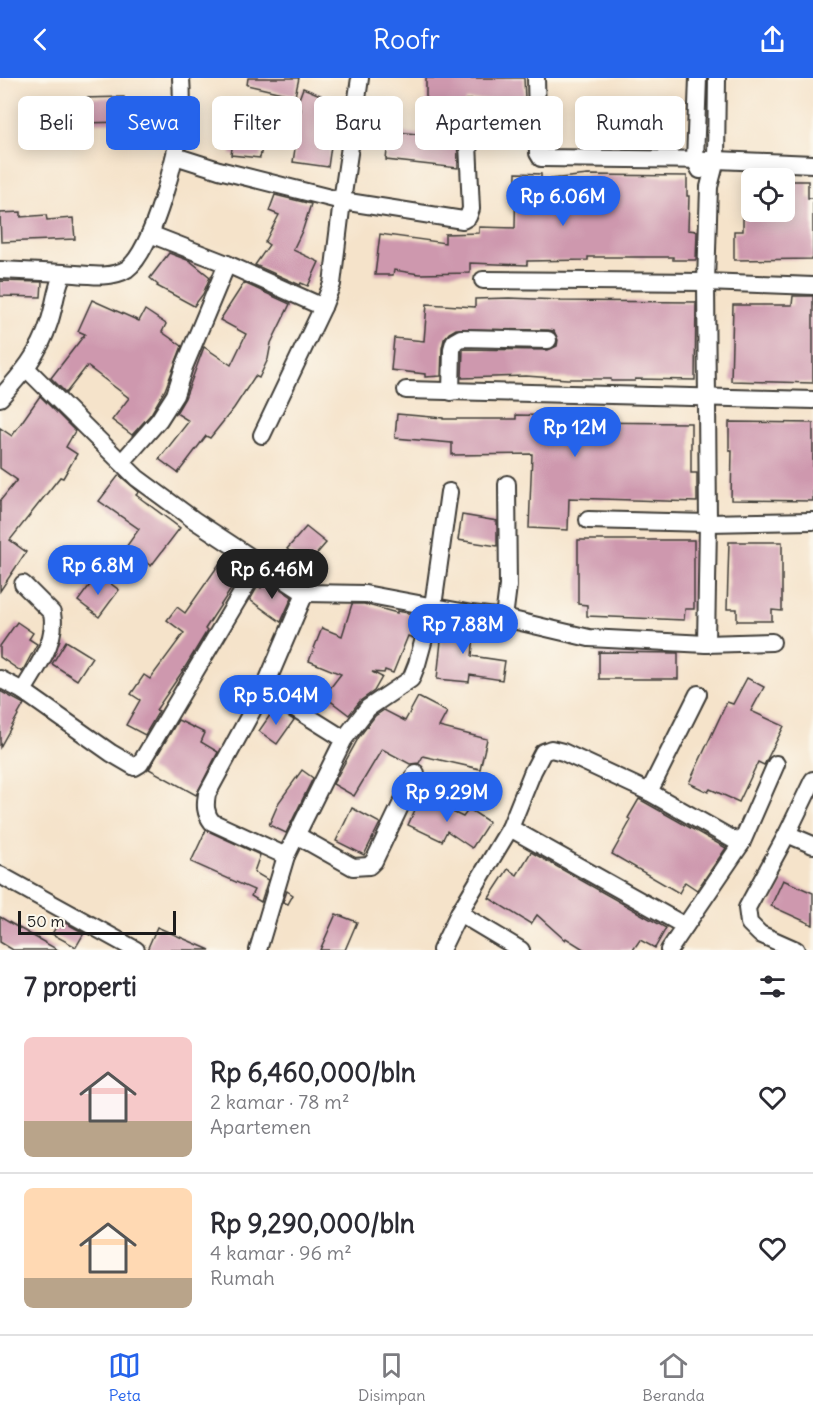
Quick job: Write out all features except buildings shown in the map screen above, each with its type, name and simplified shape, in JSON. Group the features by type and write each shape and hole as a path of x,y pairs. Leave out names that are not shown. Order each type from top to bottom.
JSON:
{"street":[{"path":"0,270 103,276 125,270 138,259 150,234 175,156 181,119 181,78"},
{"path":"262,435 332,284 360,78"},
{"path":"536,78 536,96"},
{"path":"698,78 695,160 708,187"},
{"path":"706,644 708,523 706,282 708,187 716,160 717,78"},
{"path":"175,156 219,170 342,201 463,220 468,217 471,209 468,150"},
{"path":"538,150 541,158 716,160 813,164"},
{"path":"150,234 227,264 323,307"},
{"path":"122,462 159,420 175,395 184,367 227,264"},
{"path":"0,398 27,369 45,336 51,320 56,288 63,273"},
{"path":"483,280 706,282 813,286"},
{"path":"451,392 452,349 454,342 461,338 548,340"},
{"path":"27,369 147,485 259,564 305,593 365,594 504,618 588,638 706,644 772,642"},
{"path":"406,390 813,400"},
{"path":"504,618 508,573 507,484"},
{"path":"258,950 286,856 298,836 344,739 357,720 373,704 411,679 432,606 449,492"},
{"path":"588,520 708,523 813,521"},
{"path":"0,679 23,691 127,764 135,767 140,764 259,564"},
{"path":"23,584 52,613 53,619 52,634 46,651 23,691"},
{"path":"286,856 212,822 207,816 207,794 264,689 305,593"},
{"path":"264,689 344,739"},
{"path":"649,792 698,694"},
{"path":"441,950 459,913 510,828 543,752 551,749 563,752 649,792 741,843"},
{"path":"669,950 741,843 776,764"},
{"path":"298,836 353,867 369,866 374,861 416,773"},
{"path":"796,950 760,934 749,923 747,908 813,780"},
{"path":"510,828 685,926"},
{"path":"787,834 813,845"},
{"path":"0,875 136,950"},
{"path":"459,913 521,950"}]}
